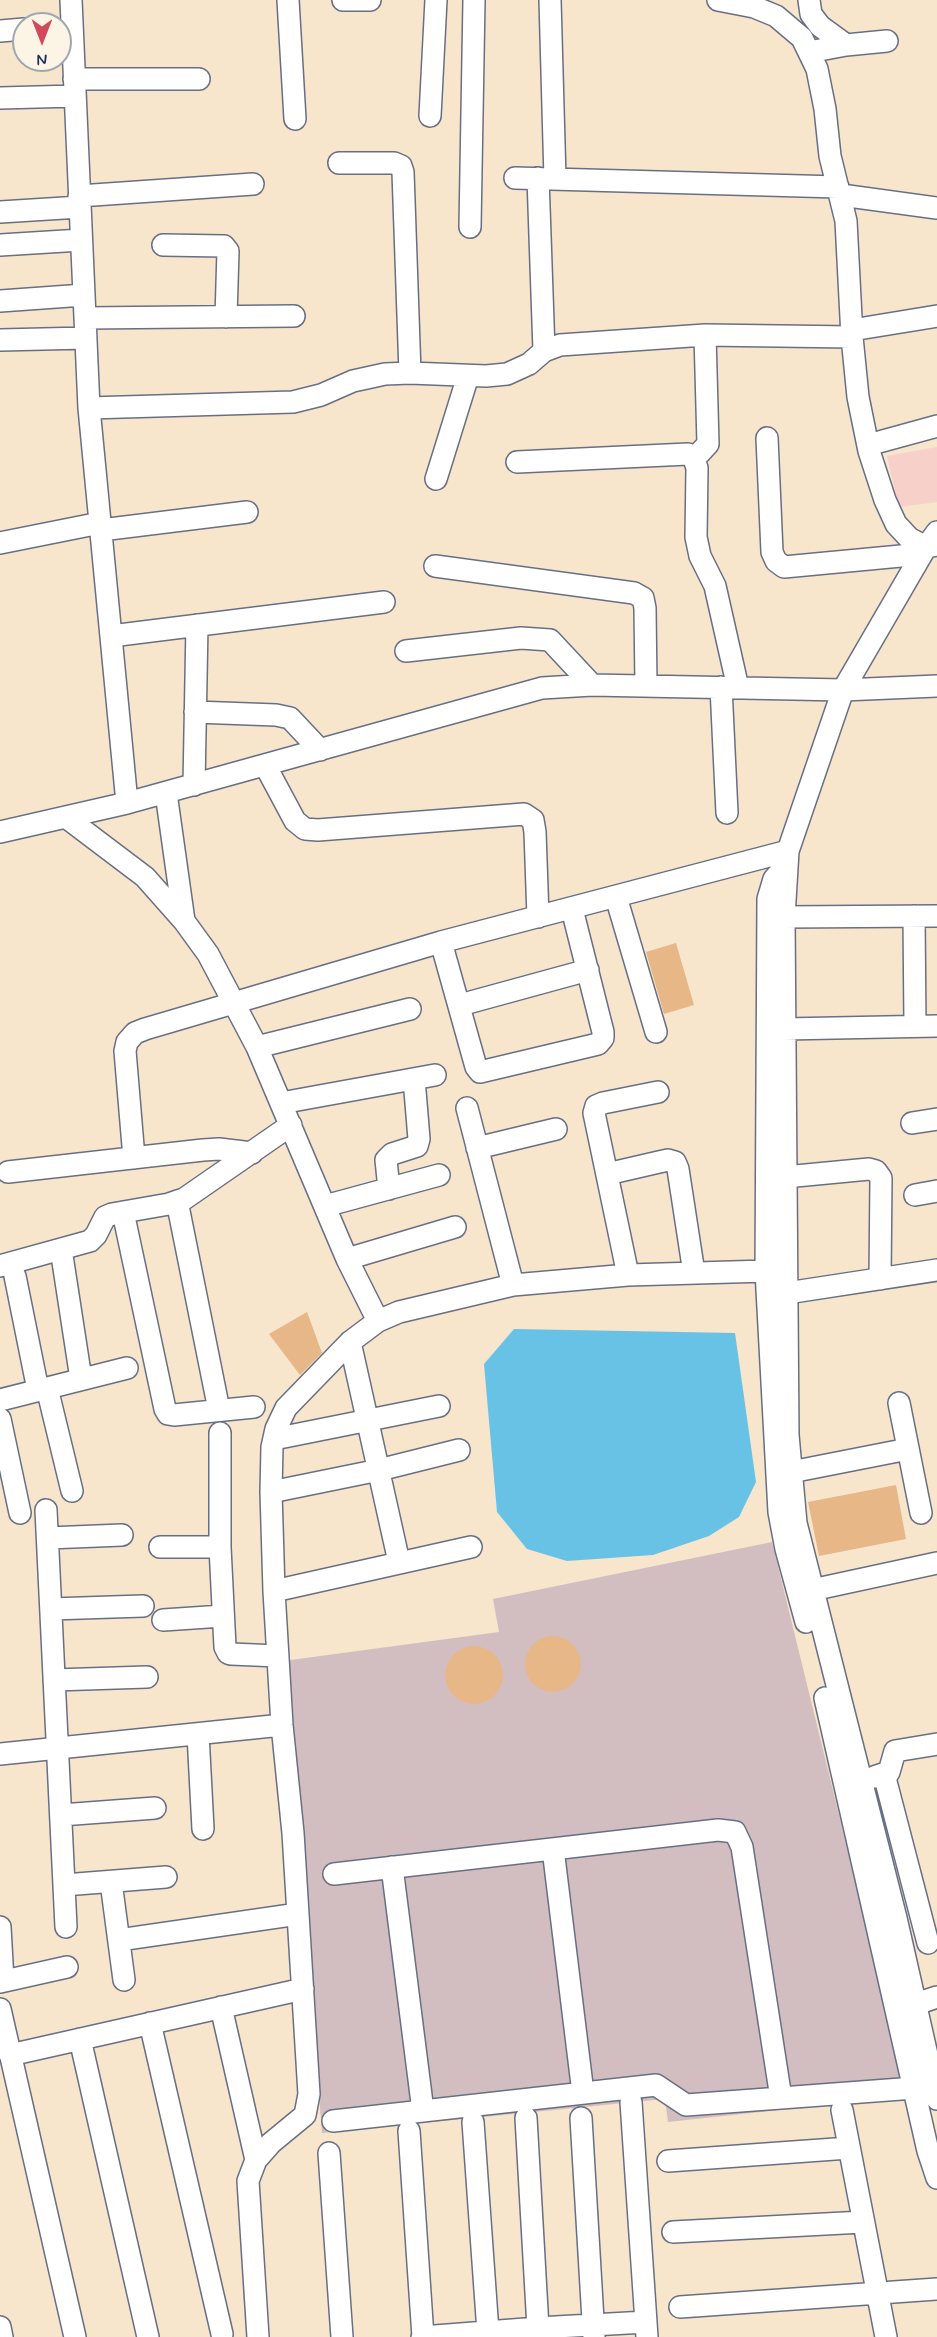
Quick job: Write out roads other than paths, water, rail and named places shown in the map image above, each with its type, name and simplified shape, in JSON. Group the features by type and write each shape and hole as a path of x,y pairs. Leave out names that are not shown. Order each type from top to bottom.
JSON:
{"street":[{"path":"288,0 295,119"},
{"path":"344,0 370,0"},
{"path":"430,116 436,0"},
{"path":"470,227 474,0"},
{"path":"544,351 550,0"},
{"path":"718,0 754,3 776,16 802,38 817,69 825,109 830,156 846,221 858,397 868,445 885,500 896,524 909,538 930,544"},
{"path":"808,0 811,14 820,26 846,45"},
{"path":"809,52 887,41"},
{"path":"72,67 75,88 89,408 127,803"},
{"path":"0,98 75,88 199,79"},
{"path":"339,163 394,163 401,166 410,373"},
{"path":"515,178 839,191 937,208"},
{"path":"0,212 80,201 253,184"},
{"path":"0,245 81,240"},
{"path":"163,245 224,246 228,251 226,316"},
{"path":"0,301 84,295"},
{"path":"0,340 85,328 226,316 294,316"},
{"path":"89,408 293,402 321,395 353,381 385,374 468,376 507,374 529,364 544,351 560,345 705,335 852,333 937,316"},
{"path":"694,459 708,444 705,335"},
{"path":"436,479 468,376"},
{"path":"868,445 937,426"},
{"path":"767,438 772,552 776,561 784,567 930,544"},
{"path":"517,462 687,454 694,459 697,468 696,537 700,556 715,586 730,687 727,813"},
{"path":"0,543 100,526 247,512"},
{"path":"930,544 843,690 787,859 783,917 788,1435 795,1523 916,2004 931,2090 928,2151 937,2178"},
{"path":"435,566 634,593 643,598 646,686"},
{"path":"111,636 384,602"},
{"path":"194,785 197,625"},
{"path":"406,651 538,638 550,640 592,685"},
{"path":"0,832 166,793 542,688 592,685 843,690 937,686"},
{"path":"195,712 276,715 290,718 321,750"},
{"path":"265,765 295,821 305,830 524,814 533,820 535,832 538,917"},
{"path":"166,793 184,921"},
{"path":"67,818 145,877 184,921 208,954 257,1047 348,1259 378,1321"},
{"path":"134,1158 125,1051 127,1042 135,1033 441,942 616,897 787,859"},
{"path":"787,859 774,879 768,899 766,1271 779,1512 786,1550 931,2090"},
{"path":"616,897 656,1032"},
{"path":"441,942 476,1067 480,1072 598,1044 603,1038 603,1032 572,909"},
{"path":"914,916 915,1026"},
{"path":"783,917 937,916"},
{"path":"460,1005 588,970"},
{"path":"257,1047 410,1009"},
{"path":"784,1029 937,1026"},
{"path":"282,1103 435,1075"},
{"path":"389,1189 387,1160 392,1154 417,1146 419,1139 414,1079"},
{"path":"628,1275 594,1113 596,1106 658,1092"},
{"path":"467,1108 513,1285"},
{"path":"912,1124 937,1119"},
{"path":"72,1491 8,1271 61,1249 90,1241 96,1235 105,1217 177,1201 197,1191 291,1125"},
{"path":"477,1149 556,1129"},
{"path":"8,1172 219,1149 252,1153"},
{"path":"607,1174 668,1160 675,1162 694,1273"},
{"path":"785,1177 869,1169 876,1171 881,1178 880,1279"},
{"path":"325,1206 439,1175"},
{"path":"915,1195 937,1191"},
{"path":"177,1201 219,1410"},
{"path":"123,1212 165,1409 168,1414 254,1407"},
{"path":"348,1259 455,1227"},
{"path":"61,1249 81,1379"},
{"path":"786,1293 937,1270"},
{"path":"150,2023 215,2336 257,2332 248,2181 256,2160 271,2143 305,2115 309,2094 293,1833 282,1725 274,1591 271,1492 274,1439 286,1408 350,1342 378,1321 399,1312 513,1285 628,1275 766,1271"},
{"path":"350,1342 399,1562"},
{"path":"0,1400 127,1368"},
{"path":"899,1403 921,1513"},
{"path":"274,1439 439,1406"},
{"path":"0,1419 20,1513"},
{"path":"220,1433 220,1546 225,1647 228,1653 278,1656"},
{"path":"791,1472 908,1449"},
{"path":"271,1492 379,1470 459,1450"},
{"path":"46,1510 66,1927"},
{"path":"48,1538 122,1535"},
{"path":"160,1547 220,1546"},
{"path":"274,1591 471,1547"},
{"path":"812,1590 937,1563"},
{"path":"51,1609 143,1606"},
{"path":"164,1620 223,1616"},
{"path":"54,1680 147,1677"},
{"path":"0,1754 282,1725"},
{"path":"198,1734 203,1829"},
{"path":"861,1780 889,1772 895,1751 937,1744"},
{"path":"884,1774 928,1944"},
{"path":"61,1815 155,1808"},
{"path":"334,1874 718,1830 735,1832 742,1847 781,2098"},
{"path":"553,1849 583,2093"},
{"path":"392,1867 423,2111"},
{"path":"64,1885 166,1877"},
{"path":"111,1882 124,1980"},
{"path":"119,1940 298,1914"},
{"path":"0,1927 2,1981 67,1967"},
{"path":"7,2053 303,1989"},
{"path":"916,2004 937,1998"},
{"path":"221,2007 256,2160"},
{"path":"0,2009 7,2053 75,2337"},
{"path":"80,2038 148,2337"},
{"path":"333,2121 656,2085 686,2105 931,2090"},
{"path":"409,2131 422,2337 551,2330 593,2332 647,2330 631,2102"},
{"path":"842,2109 886,2337"},
{"path":"526,2118 551,2330"},
{"path":"581,2118 593,2332"},
{"path":"473,2122 481,2334"},
{"path":"668,2161 849,2148"},
{"path":"329,2153 342,2337"},
{"path":"673,2232 863,2222"},
{"path":"680,2307 937,2289"},
{"path":"0,2327 2,2337"}],"water":[{"path":"514,1329 735,1333 756,1482 739,1517 709,1536 653,1555 567,1561 527,1549 497,1512 484,1364"}]}
